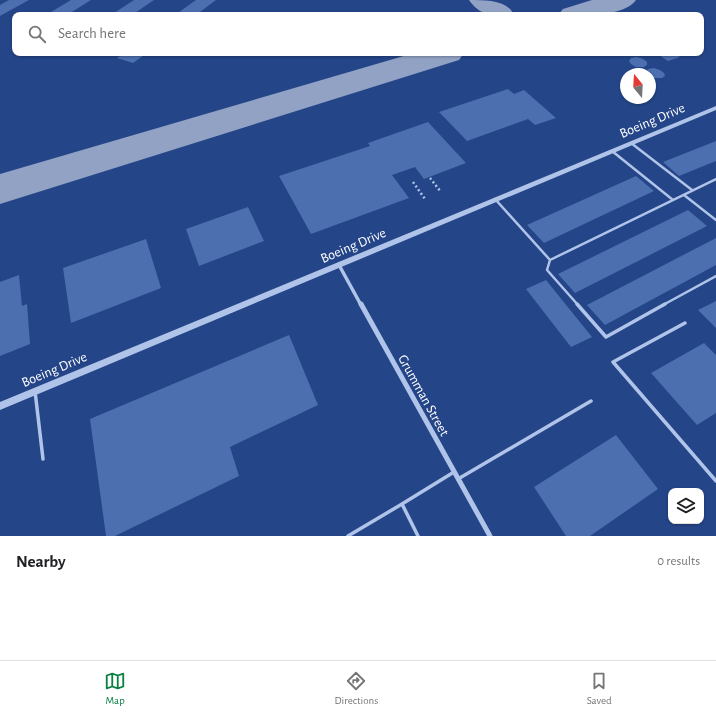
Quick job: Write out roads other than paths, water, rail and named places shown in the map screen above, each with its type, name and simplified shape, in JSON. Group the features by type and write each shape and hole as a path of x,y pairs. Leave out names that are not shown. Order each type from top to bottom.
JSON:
{"street":[{"name":"Boeing Drive","path":"0,406 716,108"},
{"name":"Grumman Street","path":"339,265 490,536"}],"lane":[{"path":"631,143 692,190"},
{"path":"612,151 673,200"},
{"path":"716,179 550,260 547,270 606,337 716,276"},
{"path":"684,195 716,220"},
{"path":"495,199 550,260"},
{"path":"686,323 613,362 716,480"},
{"path":"35,391 42,459"},
{"path":"458,479 591,401"},
{"path":"348,536 454,472"},
{"path":"402,504 418,536"}]}
